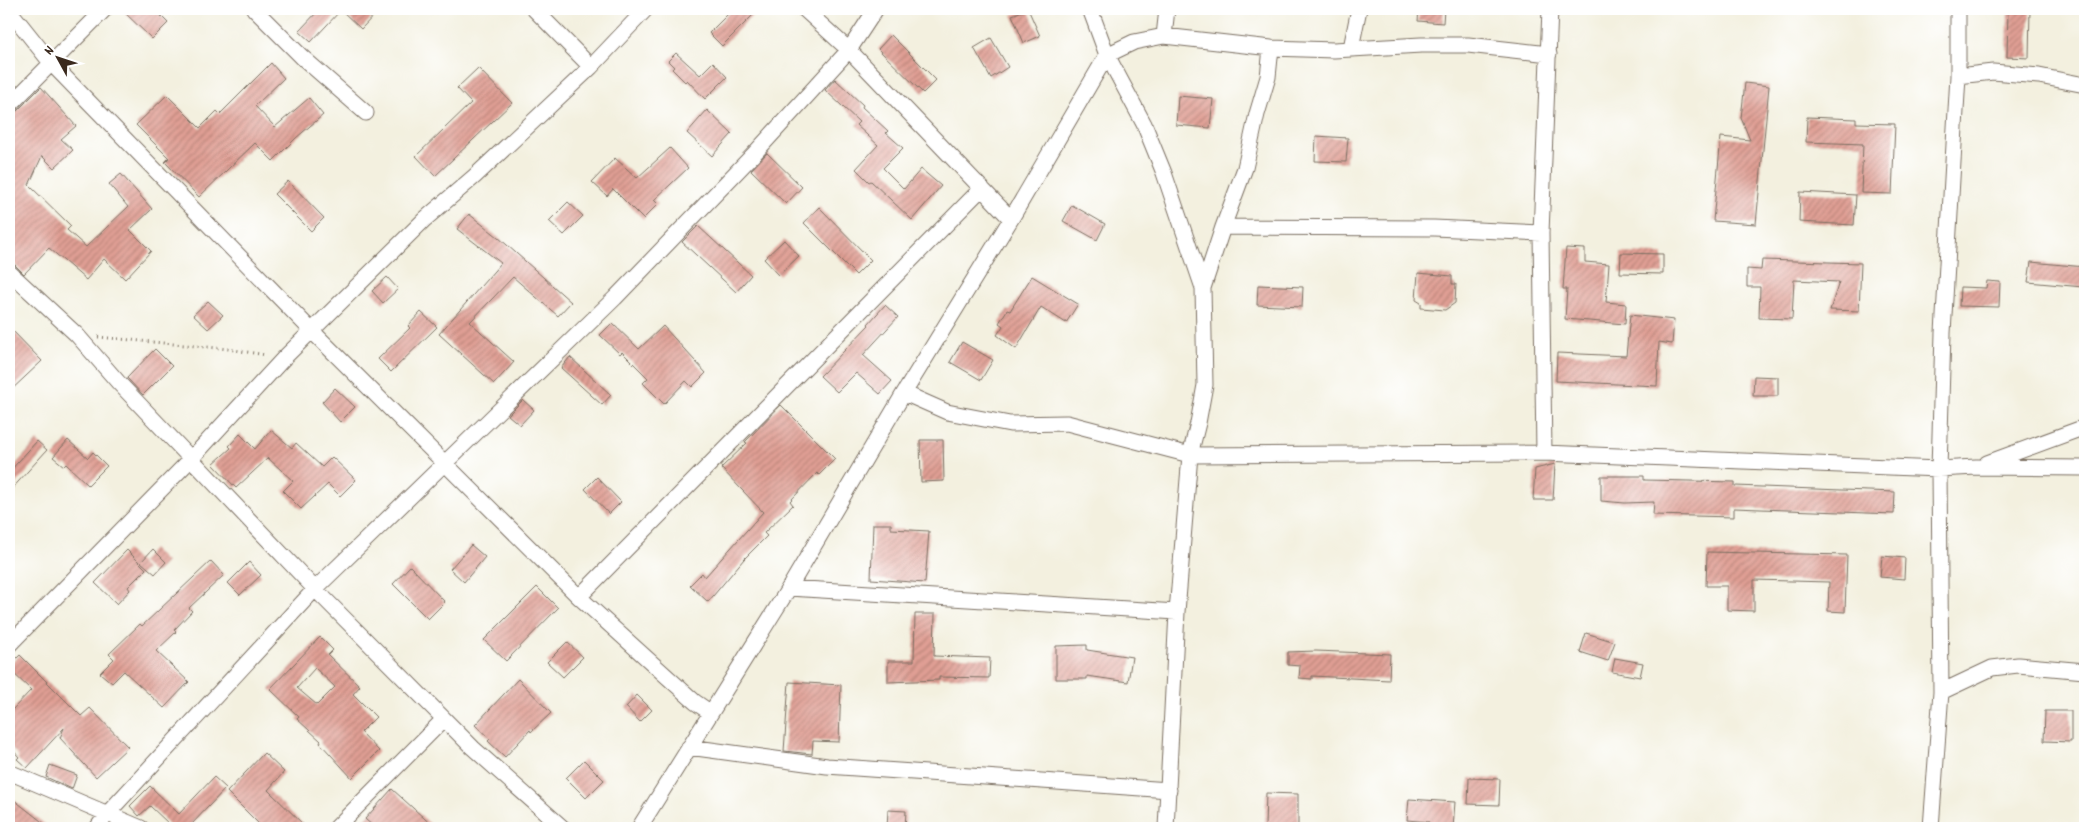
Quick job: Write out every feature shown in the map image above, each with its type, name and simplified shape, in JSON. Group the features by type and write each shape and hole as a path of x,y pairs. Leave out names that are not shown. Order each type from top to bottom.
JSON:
{"street":[{"path":"9,106 105,9"},
{"path":"254,9 302,57 366,114"},
{"path":"534,9 590,67"},
{"path":"9,645 191,459 284,358 313,332 425,219 475,176 590,67 646,9"},
{"path":"804,9 849,50 1012,219"},
{"path":"97,828 107,814 314,589 615,298 753,155 849,50 876,9"},
{"path":"1090,9 1107,56 1144,124 1168,182 1203,288 1205,385 1190,455 1177,612 1166,828"},
{"path":"1164,36 1167,9"},
{"path":"1350,48 1359,9"},
{"path":"1544,453 1541,233 1550,9"},
{"path":"1931,828 1941,692 1939,469 1943,333 1958,76 1958,9"},
{"path":"9,10 52,64 313,332 579,597 696,702 711,713"},
{"path":"639,828 789,588 904,393 1012,219 1107,56 1134,42 1164,36 1272,48 1334,50 1468,45 1549,54"},
{"path":"1203,288 1245,168 1257,114 1268,77 1272,48"},
{"path":"1958,76 1993,72 2039,76 2085,86"},
{"path":"579,597 982,188"},
{"path":"1223,227 1434,228 1541,233"},
{"path":"9,272 77,335 118,382 314,589 473,748 563,828"},
{"path":"904,393 948,412 1010,424 1066,423 1190,455 1544,453 1939,469 1976,467 2085,468"},
{"path":"1976,467 2085,427"},
{"path":"789,588 1177,612"},
{"path":"1941,692 1992,668 2018,665 2085,671"},
{"path":"336,828 444,719"},
{"path":"689,747 827,766 1169,790"},
{"path":"9,772 141,828"}],"path":[{"path":"77,335 228,349 284,358"}],"building":[{"path":"121,9 154,9 168,23 152,39"},
{"path":"320,9 380,9 361,29 341,10 311,42 299,31"},
{"path":"733,9 759,9 722,46 709,33"},
{"path":"1028,9 1040,36 1024,43 1012,15"},
{"path":"1419,9 1444,9 1443,23 1418,21"},
{"path":"2008,9 2030,9 2029,58 2007,57"},
{"path":"891,35 936,80 923,93 878,49"},
{"path":"991,38 1008,67 991,78 974,48"},
{"path":"676,53 700,75 713,62 727,77 705,99 687,80 685,82 672,69 674,67 668,61"},
{"path":"271,63 284,78 255,106 275,127 309,98 323,115 273,161 255,143 199,197 165,162 169,158 136,125 167,95 200,128 217,111 220,114"},
{"path":"478,68 512,103 435,176 416,156 471,103 457,88"},
{"path":"835,79 863,105 862,107 888,131 886,133 903,148 883,168 904,189 921,169 941,186 912,220 856,169 878,145 856,125 859,122 825,90"},
{"path":"1745,83 1769,86 1756,224 1713,221 1721,137 1750,140 1741,118"},
{"path":"41,87 76,126 61,139 73,150 54,168 42,156 29,185 71,226 67,230 86,247 128,207 109,184 121,174 152,209 130,230 151,251 125,279 104,259 86,280 49,248 24,274 9,259 9,205 16,197 9,190 9,119"},
{"path":"1178,96 1213,99 1210,128 1176,125"},
{"path":"707,110 732,134 712,156 687,133"},
{"path":"1807,117 1856,119 1856,123 1895,124 1892,194 1861,193 1863,144 1806,142"},
{"path":"1316,136 1348,138 1346,162 1315,161"},
{"path":"670,148 688,168 654,200 658,204 643,219 613,189 607,196 592,182 615,158 637,178"},
{"path":"767,153 802,187 786,204 751,170"},
{"path":"288,181 324,218 311,231 274,194"},
{"path":"1800,192 1856,195 1854,225 1799,222"},
{"path":"568,202 583,216 564,235 549,221"},
{"path":"1072,205 1105,224 1097,240 1063,221"},
{"path":"819,207 871,260 856,275 804,223"},
{"path":"469,214 498,237 571,302 558,316 513,277 470,322 514,362 494,384 439,334 501,263 457,229"},
{"path":"698,226 751,275 736,292 682,242"},
{"path":"784,240 799,256 779,275 764,259"},
{"path":"1566,248 1585,249 1585,262 1609,264 1606,302 1626,304 1625,324 1565,319 1567,289 1563,289"},
{"path":"1621,253 1663,254 1663,274 1620,273"},
{"path":"1762,260 1861,263 1859,311 1830,310 1839,282 1794,280 1792,319 1759,318 1760,287 1747,287 1747,269 1761,270"},
{"path":"2031,262 2085,267 2083,287 2028,282"},
{"path":"1418,273 1452,276 1452,284 1456,284 1455,303 1445,310 1421,308 1421,303 1416,300"},
{"path":"1032,276 1078,304 1066,323 1041,307 1016,349 997,335 1003,326 999,323 1007,310 1010,311"},
{"path":"387,277 398,289 383,303 372,291"},
{"path":"1987,281 2000,282 1999,307 1959,306 1960,287 1986,288"},
{"path":"1258,285 1303,287 1302,307 1257,305"},
{"path":"208,301 223,315 208,329 193,315"},
{"path":"885,305 898,317 863,355 892,381 880,394 856,373 837,392 820,376 869,325"},
{"path":"421,312 437,327 391,372 378,359 410,328 408,326"},
{"path":"1630,315 1674,320 1672,344 1659,342 1657,386 1556,381 1557,353 1626,356"},
{"path":"612,323 639,349 663,326 706,373 692,387 686,381 664,404 643,383 648,378 622,352 620,354 600,335"},
{"path":"9,327 42,361 9,392"},
{"path":"962,342 993,360 981,380 950,362"},
{"path":"155,349 172,366 143,395 127,378"},
{"path":"570,357 611,395 602,405 561,368"},
{"path":"1754,376 1778,377 1778,396 1753,396"},
{"path":"335,388 355,407 340,422 322,402"},
{"path":"523,400 534,410 520,425 508,415"},
{"path":"781,405 835,459 819,475 817,473 790,501 793,505 764,533 767,536 744,559 708,602 690,585 702,573 705,577 763,512 721,468 747,443 745,442"},
{"path":"271,430 292,448 296,443 322,467 332,457 356,480 340,496 328,484 301,509 283,491 293,481 268,458 236,488 213,464 231,448 229,446 240,434 255,449"},
{"path":"68,440 88,458 93,452 107,466 88,485 66,464 64,466 53,457"},
{"path":"920,440 943,440 944,481 921,482"},
{"path":"37,441 47,450 9,492 9,472"},
{"path":"1555,464 1553,500 1533,500 1535,469"},
{"path":"1601,476 1644,476 1644,480 1735,482 1735,486 1895,492 1894,514 1734,508 1734,517 1653,515 1654,502 1625,503 1601,501"},
{"path":"597,477 621,502 609,514 585,489"},
{"path":"873,524 891,524 891,529 929,531 925,583 871,579"},
{"path":"471,545 485,557 464,582 450,569"},
{"path":"153,549 166,562 155,574 141,562"},
{"path":"127,550 146,569 128,587 130,590 117,604 95,583"},
{"path":"1707,552 1847,555 1845,612 1828,611 1829,582 1754,580 1754,611 1727,610 1727,586 1706,586"},
{"path":"1882,556 1905,558 1904,579 1880,577"},
{"path":"211,561 224,575 189,608 192,611 174,630 176,632 156,651 189,682 164,708 124,671 112,683 100,673 114,659 109,654 140,624 142,626"},
{"path":"249,562 261,575 240,595 228,583"},
{"path":"410,566 445,602 428,619 393,584"},
{"path":"537,587 558,608 506,661 484,640"},
{"path":"915,614 935,614 934,656 990,658 989,678 939,677 939,680 888,682 888,661 914,661"},
{"path":"1586,633 1615,642 1608,661 1580,652"},
{"path":"320,637 333,650 328,655 360,686 353,694 376,717 361,732 379,751 352,778 320,743 321,741 297,719 299,717 270,689","holes":["315,668 335,687 317,705 297,688"]},
{"path":"567,642 583,657 563,677 547,662"},
{"path":"1087,645 1087,650 1132,657 1128,682 1087,676 1087,679 1056,679 1056,646"},
{"path":"1316,651 1390,654 1389,680 1312,676 1312,679 1299,678 1300,666 1288,665 1288,652"},
{"path":"20,655 81,716 90,708 128,747 96,777 60,738 64,728 27,768 17,759 19,757 9,746 9,710 12,710 31,690 9,669 9,666"},
{"path":"1615,658 1643,663 1640,677 1612,672"},
{"path":"518,679 551,713 531,732 530,730 505,757 475,725"},
{"path":"789,682 841,685 839,742 813,741 812,754 784,751"},
{"path":"637,695 652,710 640,722 626,707"},
{"path":"2045,711 2071,711 2071,742 2044,741"},
{"path":"264,753 284,772 268,790 307,828 263,828 227,792"},
{"path":"584,760 604,780 586,798 566,778"},
{"path":"50,765 77,775 72,789 46,777"},
{"path":"214,777 226,788 191,825 194,828 165,828 169,824 150,806 139,816 130,806 150,786 179,814"},
{"path":"1469,778 1500,779 1499,805 1468,804"},
{"path":"392,789 435,828 375,828 365,819"},
{"path":"1266,793 1298,794 1298,827 1265,827"},
{"path":"9,796 50,828 9,828"},
{"path":"1409,799 1455,802 1453,828 1428,828 1429,822 1407,820"},
{"path":"888,810 906,811 905,828 887,828"}]}
